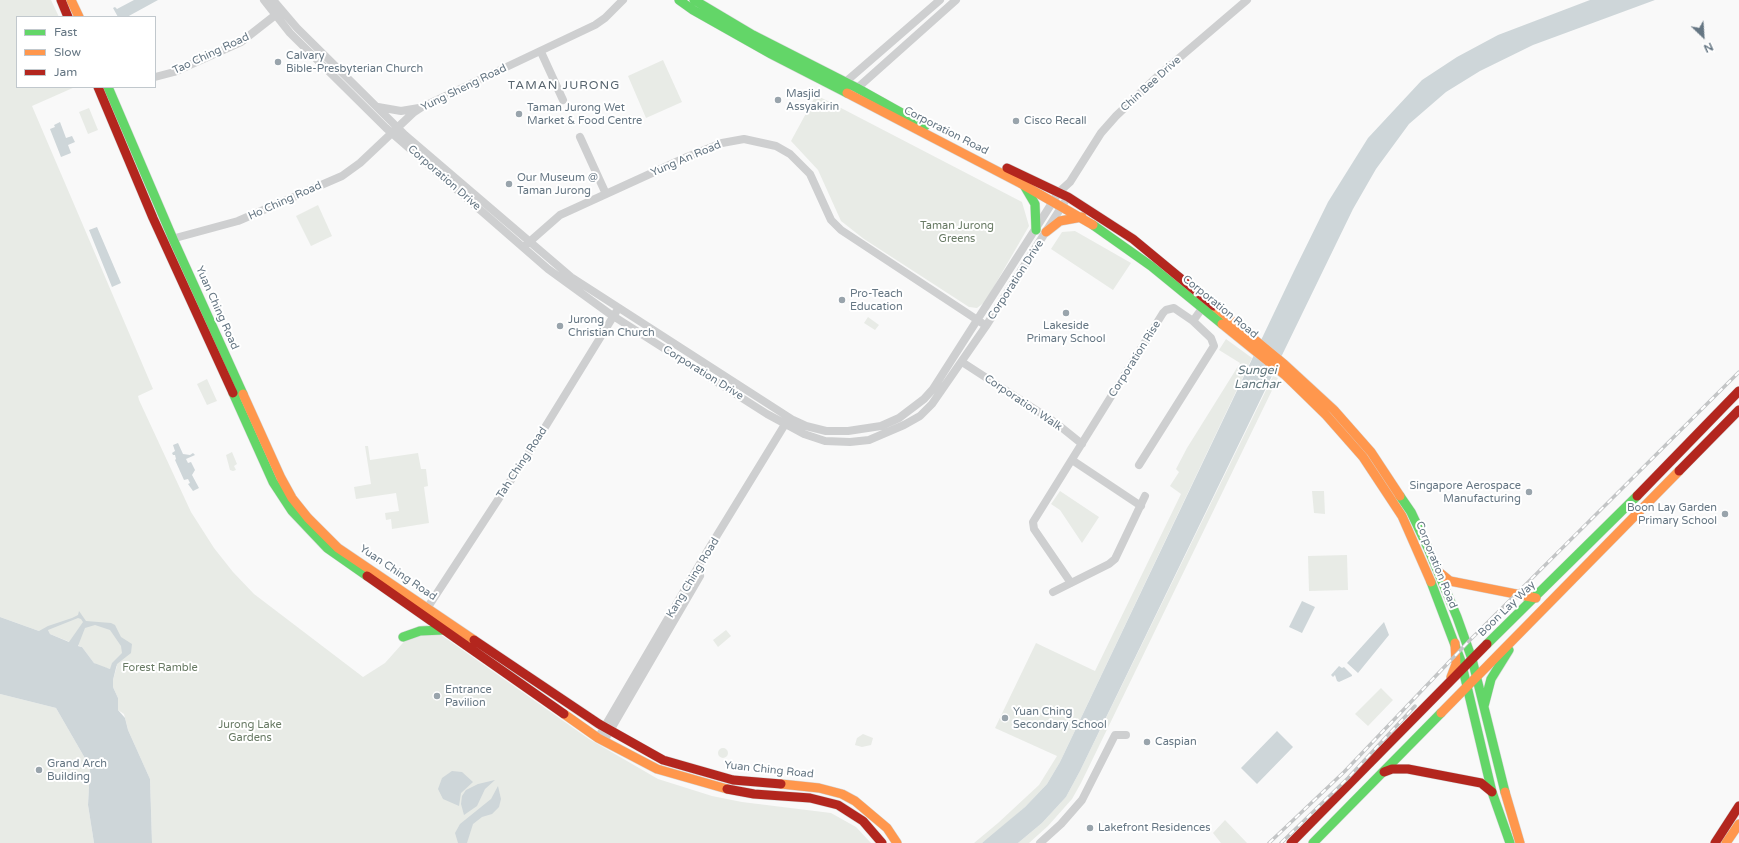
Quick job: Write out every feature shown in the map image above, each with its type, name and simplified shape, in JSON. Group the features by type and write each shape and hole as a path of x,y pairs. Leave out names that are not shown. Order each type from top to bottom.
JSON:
{"main road":[{"path":"61,0 68,16"},
{"path":"71,0 79,16"},
{"name":"Corporation Road","path":"679,0 693,10 771,54 1020,183 1082,217 1127,246 1163,276 1257,347 1334,410 1371,452 1411,512 1439,572 1472,659 1496,760 1520,843"},
{"name":"Corporation Road","path":"694,0 753,35 846,82 959,145 1068,197 1133,239 1170,268 1257,347"},
{"name":"Yuan Ching Road","path":"105,88 168,240 209,331 273,482 292,511 327,548 338,557 607,729 668,762 733,780 819,788 842,794 855,801 887,828 897,843"},
{"path":"1020,183 1031,194 1035,204 1036,230"},
{"path":"1046,232 1060,221 1082,217"},
{"path":"1163,276 1170,268"},
{"name":"Corporation Road","path":"1282,367 1363,457 1383,485 1402,516 1420,554 1455,643 1463,668 1492,792 1510,843"},
{"name":"Boon Lay Way","path":"1291,843 1472,659 1536,598 1739,391"},
{"path":"1313,843 1739,410"},
{"path":"1439,572 1450,581 1536,598"},
{"name":"Yuan Ching Road","path":"423,610 443,630 601,740 665,772 730,791 810,798 838,805 863,822 882,843"},
{"path":"403,637 426,630 443,630"},
{"path":"1484,706 1491,680 1515,638"},
{"path":"1446,685 1456,664 1455,643"},
{"path":"665,772 668,762"},
{"path":"1383,772 1401,768 1481,783 1492,792"},
{"path":"1715,843 1739,806"},
{"path":"1726,843 1739,824"}],"street":[{"name":"Corporation Drive","path":"264,0 275,16 342,84 548,269 789,422 804,434 825,440 850,442 869,440 915,419 928,408 938,397 986,326 1068,197"},
{"name":"Corporation Drive","path":"273,0 297,28 377,107 396,131 614,311"},
{"name":"Yung Sheng Road","path":"396,131 413,114 422,108 595,25 606,18 622,0"},
{"path":"838,88 940,0"},
{"path":"850,94 956,0"},
{"name":"Chin Bee Drive","path":"1059,192 1070,182 1092,146 1116,116 1158,76 1247,0"},
{"name":"Tao Ching Road","path":"156,77 174,72 241,42 282,10"},
{"path":"541,52 563,100"},
{"path":"377,107 401,111 422,108"},
{"name":"Ho Ching Road","path":"168,240 238,221 342,176 360,163 396,131"},
{"path":"580,137 606,194"},
{"name":"Yung An Road","path":"524,248 560,215 687,157 722,143 744,139 776,146 790,154 810,174 831,220 841,230 986,326"},
{"name":"Chin Bee Drive","path":"1068,197 1070,182"},
{"name":"Corporation Drive","path":"789,422 826,431 848,431 881,426 899,418 924,399 934,389 1059,192"},
{"name":"Corporation Rise","path":"1082,444 1166,310 1177,309 1211,338 1214,346 1139,465"},
{"path":"1195,323 1206,309"},
{"name":"Tah Ching Road","path":"423,610 539,437 614,311"},
{"name":"Corporation Walk","path":"962,362 1056,423 1082,444"},
{"name":"Kang Ching Road","path":"601,740 721,534 789,422"},
{"path":"1071,583 1033,525 1082,444"},
{"path":"1072,460 1141,506"},
{"path":"1053,592 1109,564 1115,559 1145,496"},
{"path":"1040,843 1061,824 1082,800 1115,735 1126,735"}],"green space":[{"name":"Jurong Lake Gardens","path":"0,0 51,0 59,16 16,16 16,88 73,88 32,106 153,389 138,396 139,400 191,512 214,548 233,572 254,594 363,677 385,663 418,626 427,625 589,739 658,779 712,796 742,802 831,813 856,827 871,843 152,843 150,779 128,730 124,714 118,710 118,698 113,687 113,680 117,666 110,669 99,666 94,663 82,647 50,634 48,630 39,631 0,617"},
{"path":"663,60 682,102 646,118 628,76"},
{"name":"Taman Jurong Greens","path":"816,95 1022,202 1029,226 985,302 977,308 969,307 864,239 841,221 818,170 791,141"},
{"path":"89,108 98,130 88,134 79,112"},
{"path":"318,205 332,236 311,246 296,216"},
{"path":"1075,231 1131,263 1113,290 1051,249 1062,232"},
{"path":"868,317 879,325 875,330 864,323"},
{"path":"1226,339 1252,358 1060,762 1047,784 1025,807 991,837 982,843 974,843 1039,785 1057,756 995,728 1036,643 1095,671 1181,494 1170,486 1179,472 1176,469 1187,448 1240,363 1219,350"},
{"path":"1273,376 1278,378 1081,783 1072,799 1048,826 1029,843 1018,843 1042,823 1066,797"},
{"path":"207,379 217,401 207,405 197,384"},
{"path":"365,446 368,446 370,460 418,453 421,469 426,469 428,486 424,487 429,523 392,529 391,519 386,520 385,513 399,511 396,493 356,499 354,487 371,484"},
{"path":"232,452 237,464 234,466 236,470 233,471 230,470 226,455"},
{"path":"1060,491 1099,517 1082,543 1060,510 1051,504"},
{"path":"1312,491 1324,491 1325,514 1314,513"},
{"path":"1347,555 1348,590 1309,591 1308,556"},
{"path":"726,630 731,636 718,647 713,640"},
{"path":"1381,688 1393,700 1368,726 1355,714"},
{"path":"0,694 56,708 90,767 88,805 94,843 0,843"},
{"path":"863,734 873,738 871,745 862,747 855,745 857,738"},
{"path":"721,748 725,748 727,749 727,757 721,758 718,755 718,751"},
{"path":"1225,820 1247,843 1221,843 1213,833"}],"water":[{"path":"134,0 158,0 129,16 117,16 113,8 115,7 117,9"},
{"name":"Sungei Lanchar","path":"1590,0 1655,0 1533,45 1480,71 1446,92 1409,124 1376,169 1353,209 1066,797 1042,823 1018,843 982,843 1025,807 1047,784 1060,762 1328,202 1368,138 1422,80 1457,57 1498,35"},
{"path":"60,122 66,138 72,136 75,142 68,145 71,153 61,157 50,129 55,127 54,125"},
{"path":"97,227 121,283 112,287 89,230"},
{"path":"178,443 183,454 190,455 193,453 195,455 186,459 188,463 191,462 195,470 192,475 199,488 193,491 188,484 190,483 188,479 184,480 175,460 175,455 172,453 175,451 173,445"},
{"path":"1302,601 1315,607 1302,633 1289,627"},
{"path":"79,611 86,621 111,623 115,625 121,637 132,644 131,653 117,664 113,687 118,698 118,710 125,718 128,730 150,779 152,843 94,843 88,805 90,767 56,708 0,694 0,617 39,631 48,626 78,615","holes":["78,618 83,622 69,642 50,634 48,630","95,625 110,630 121,646 122,653 112,663 110,669 94,663 82,647 78,646 85,628"]},
{"path":"1384,622 1389,635 1358,673 1347,663"},
{"path":"1339,666 1342,668 1344,667 1352,676 1339,682 1337,681 1335,675 1333,677 1331,675"},
{"path":"1277,731 1293,747 1257,784 1241,768"},
{"path":"452,771 462,772 473,782 461,793 459,806 443,799 438,789 442,778"},
{"path":"495,780 485,789 477,806 464,815 461,804 462,796 466,790 478,784"},
{"path":"498,786 501,799 499,807 492,814 482,817 473,824 467,843 458,843 455,833 460,824 491,799"}],"railway":[{"path":"1269,843 1344,772 1471,639 1739,372"},
{"path":"1281,843 1348,778 1415,706"}],"traffic: fast":[{"path":"679,0 693,10 771,54 847,93"},
{"path":"694,0 753,35 857,88 925,126"},
{"path":"108,88 173,239 243,394"},
{"path":"1025,187 1035,204 1036,230"},
{"path":"1093,225 1151,266 1222,324"},
{"path":"233,393 273,482 292,511 327,548 367,576"},
{"path":"1400,496 1411,512 1428,548 1457,617 1472,659 1505,792"},
{"path":"1487,644 1637,496"},
{"path":"1431,582 1461,661 1492,792 1510,843"},
{"path":"403,637 420,631 443,630"},
{"path":"1484,706 1491,679 1509,650"},
{"path":"1313,843 1441,713"}],"traffic: slow":[{"path":"71,0 79,16"},
{"path":"847,93 1020,183 1093,225"},
{"path":"1046,232 1060,221 1082,217"},
{"path":"1214,306 1284,364 1334,410 1371,452 1400,496"},
{"path":"1222,324 1285,375 1326,415 1363,457 1402,516 1431,582"},
{"path":"243,394 281,478 292,498 308,518 338,548 474,640"},
{"path":"1441,713 1679,471"},
{"path":"1439,572 1450,581 1536,598"},
{"path":"1451,677 1456,664 1455,643"},
{"path":"564,714 598,738 657,769 727,789"},
{"path":"781,784 819,788 842,794 855,801 887,828 897,843"},
{"path":"1505,792 1520,843"},
{"path":"1726,843 1739,824"}],"traffic: jam":[{"path":"61,0 68,16"},
{"path":"98,88 153,218 233,393"},
{"path":"1007,168 1068,197 1133,239 1214,306"},
{"path":"1637,496 1739,391"},
{"path":"1679,471 1739,410"},
{"path":"367,576 564,714"},
{"path":"474,640 599,724 663,760 733,780 781,784"},
{"path":"1291,843 1487,644"},
{"path":"1384,772 1392,769 1408,769 1481,783 1492,792"},
{"path":"727,789 754,794 810,798 838,805 863,821 882,843"},
{"path":"1715,843 1739,806"}],"place":[{"name":"Calvary Bible-Presbyterian Church","path":"278,62"},
{"name":"Masjid Assyakirin","path":"778,100"},
{"name":"Taman Jurong Wet Market & Food Centre","path":"519,114"},
{"name":"Cisco Recall","path":"1016,121"},
{"name":"Our Museum @ Taman Jurong","path":"509,184"},
{"name":"Pro-Teach Education","path":"842,300"},
{"name":"Lakeside Primary School","path":"1066,313"},
{"name":"Jurong Christian Church","path":"560,326"},
{"name":"Singapore Aerospace Manufacturing","path":"1529,492"},
{"name":"Boon Lay Garden Primary School","path":"1725,514"},
{"name":"Entrance Pavilion","path":"437,696"},
{"name":"Yuan Ching Secondary School","path":"1005,718"},
{"name":"Caspian","path":"1147,742"},
{"name":"Grand Arch Building","path":"39,770"},
{"name":"Lakefront Residences","path":"1090,828"}],"district":[{"name":"TAMAN JURONG","path":"564,86"}],"park label":[{"name":"Forest Ramble","path":"160,668"}]}
